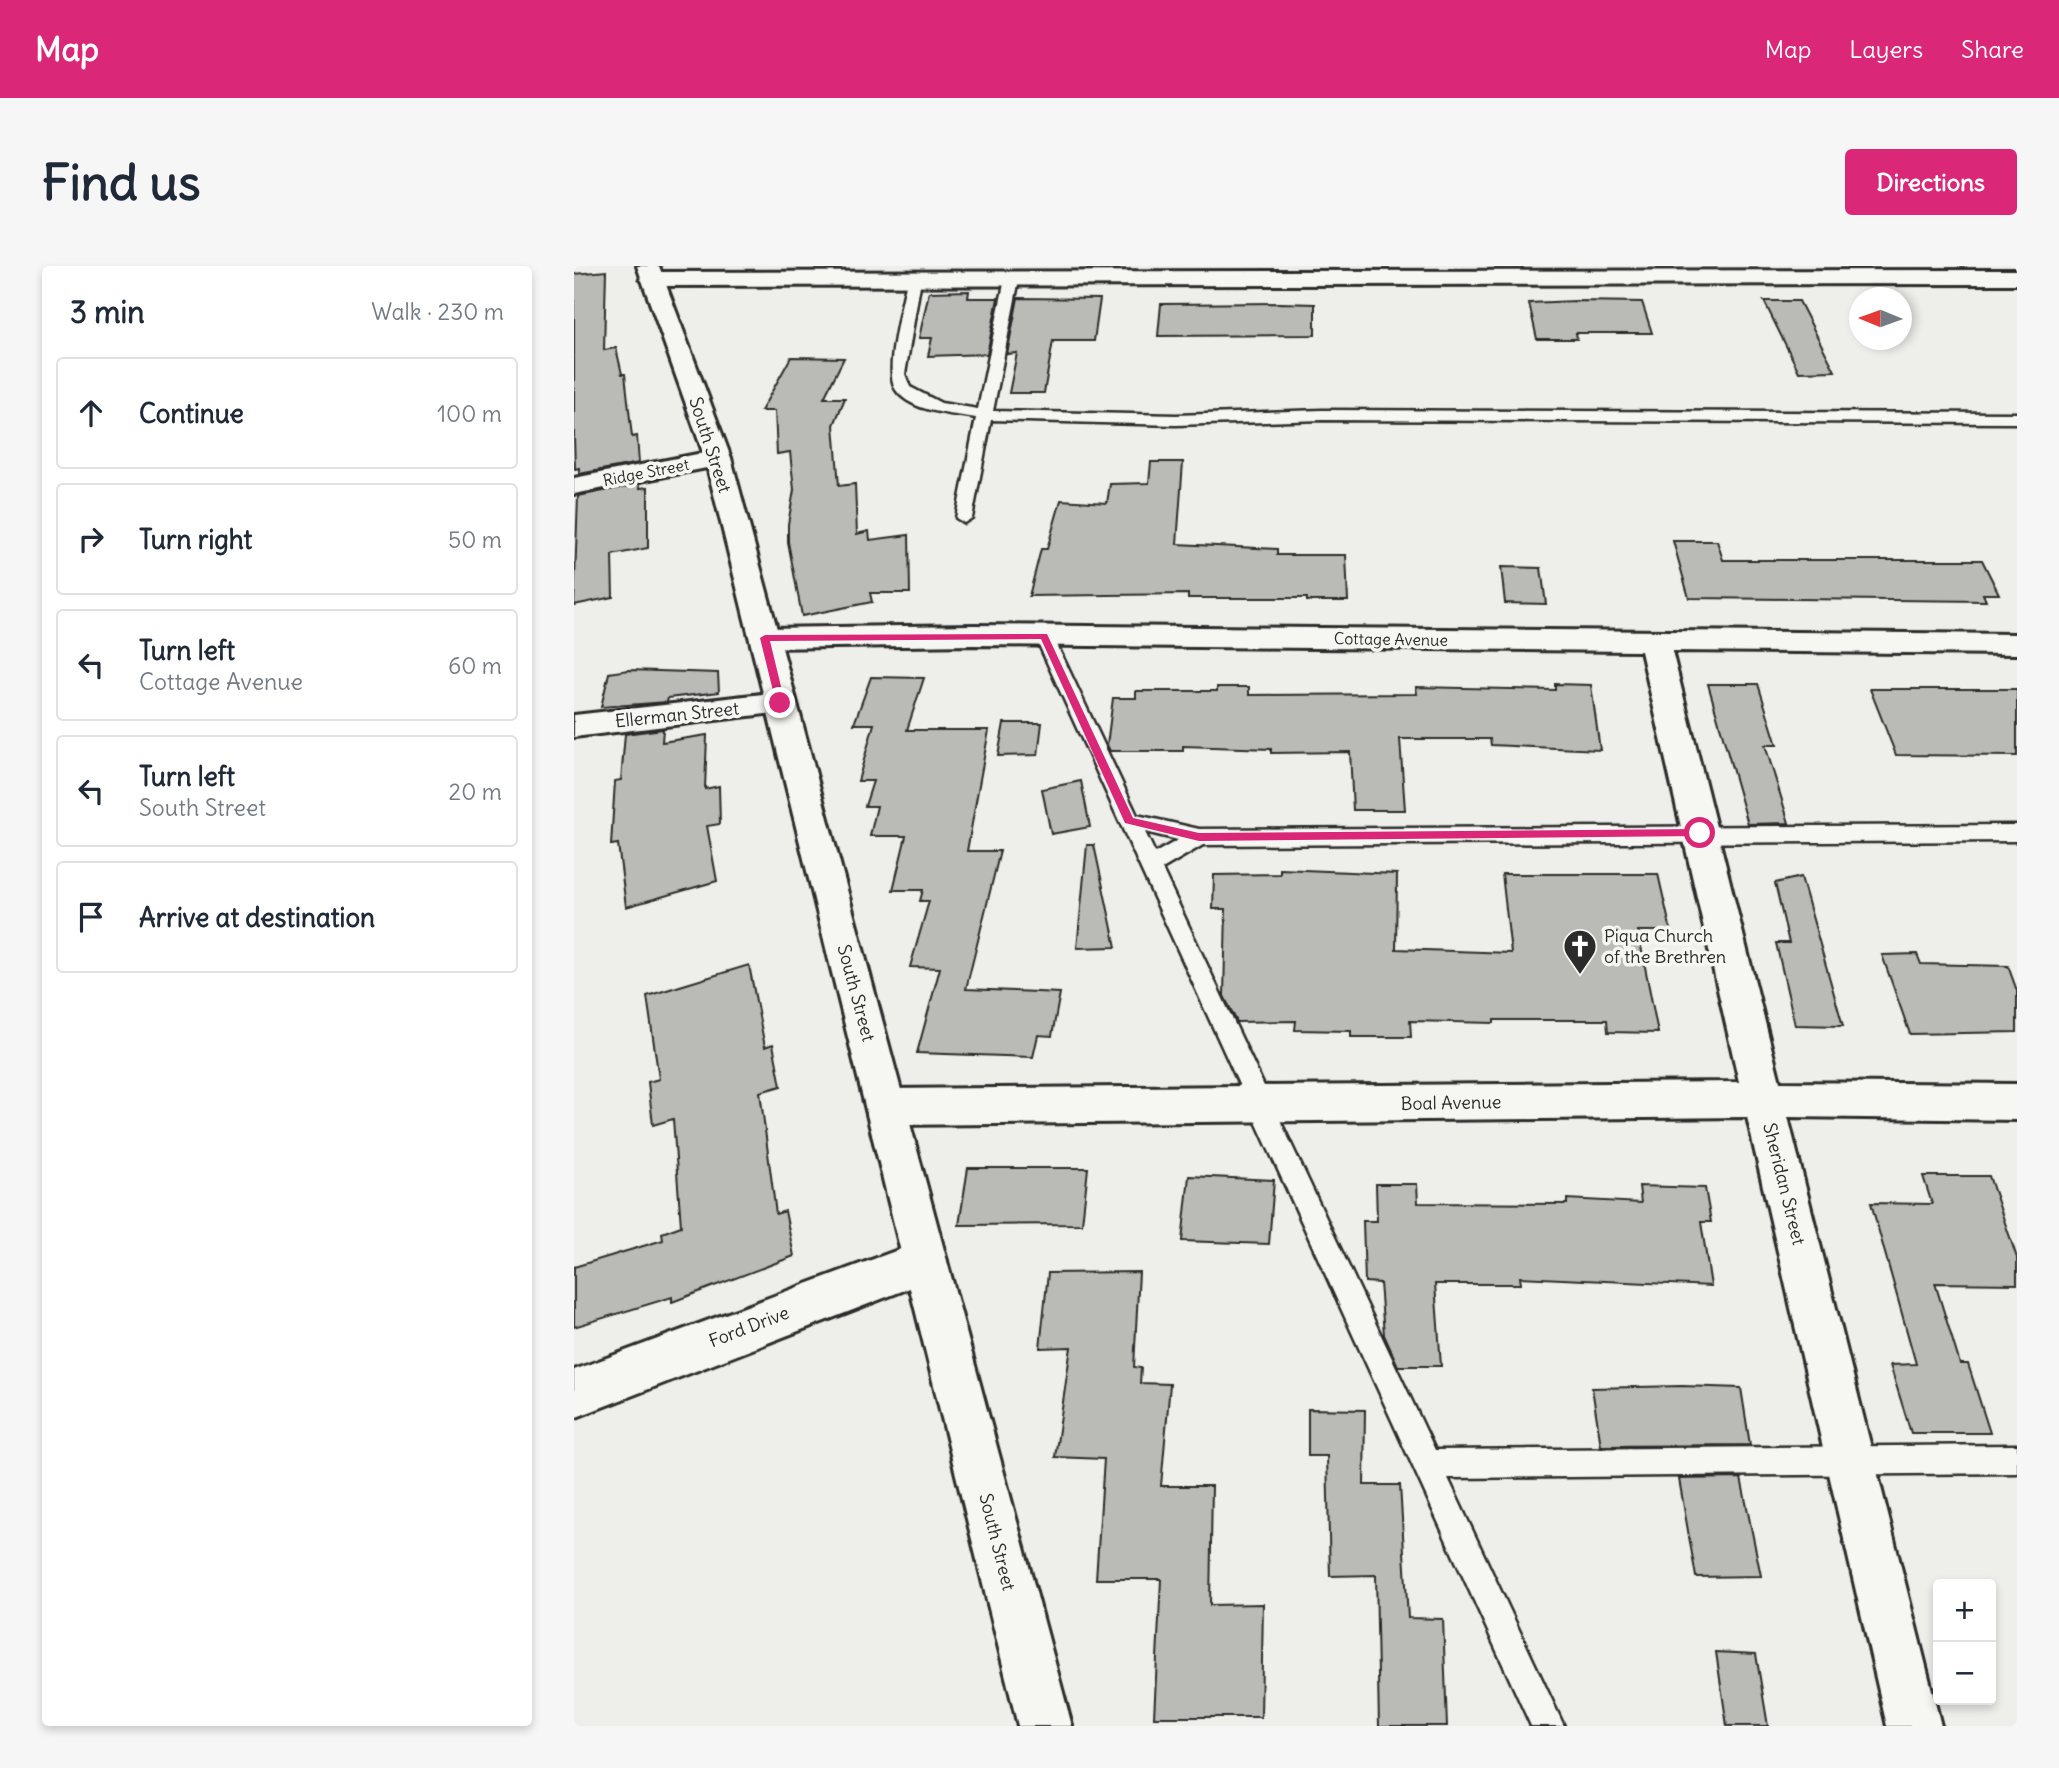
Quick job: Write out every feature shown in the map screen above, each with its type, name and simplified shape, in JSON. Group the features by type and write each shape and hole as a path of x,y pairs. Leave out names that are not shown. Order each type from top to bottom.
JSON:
{"street":[{"path":"649,273 914,279 1299,272 1816,272 2017,277"},
{"name":"South Street","path":"649,273 718,458 1045,1726"},
{"name":"Ridge Street","path":"574,486 718,458"},
{"name":"Cottage Avenue","path":"765,638 1044,636 2017,644"},
{"name":"Sheridan Street","path":"1654,642 1914,1726"},
{"name":"Ellerman Street","path":"574,726 780,703"},
{"name":"Boal Avenue","path":"886,1107 1763,1100 2017,1102"},
{"name":"Ford Drive","path":"574,1394 925,1261"}],"lane":[{"path":"914,279 898,374 903,388 920,400 938,407 986,415 1176,420 1322,415 2017,418"},
{"path":"964,518 1012,279"},
{"path":"1044,636 1548,1726"},
{"path":"1129,821 1199,837 2017,832"},
{"path":"1150,866 1199,837"},
{"path":"1428,1464 2017,1459"}],"building":[{"path":"606,271 604,350 616,348 622,374 625,374 632,437 637,436 639,463 579,474 579,468 575,469 574,437 574,274"},
{"path":"969,291 968,298 998,298 987,354 928,356 932,338 919,338 929,292"},
{"path":"1018,298 1100,299 1094,341 1053,341 1044,393 1009,393 1017,353 1007,354"},
{"path":"1764,301 1799,301 1835,371 1799,372"},
{"path":"1642,302 1652,333 1576,333 1577,339 1537,339 1529,303"},
{"path":"1161,304 1315,304 1315,335 1158,336"},
{"path":"791,357 844,358 824,398 845,398 834,425 839,486 855,484 857,534 869,531 870,540 909,535 910,593 870,593 872,602 802,616 788,542 794,490 790,452 777,454 775,411 761,411"},
{"path":"1151,462 1183,462 1177,544 1277,549 1277,555 1346,555 1348,601 1307,601 1307,598 1188,598 1188,594 1029,596 1041,549 1047,549 1061,500 1107,503 1110,484 1149,483"},
{"path":"640,484 640,488 648,487 648,548 612,555 613,597 574,605 578,496"},
{"path":"1673,541 1717,541 1723,560 1982,560 1999,594 1983,594 1986,601 1689,598"},
{"path":"1501,567 1541,568 1546,604 1505,603"},
{"path":"629,670 718,673 719,692 668,698 667,702 601,707 609,673"},
{"path":"871,677 924,678 907,730 989,730 967,851 1000,851 966,989 1060,993 1052,1036 1038,1035 1033,1057 917,1053 940,968 910,967 929,901 920,901 923,890 893,890 906,836 870,836 877,806 865,806 873,781 858,781 874,724 854,724"},
{"path":"1555,684 1591,685 1600,750 1491,745 1490,739 1400,739 1405,810 1353,810 1350,752 1271,753 1271,749 1183,746 1183,751 1110,751 1107,745 1113,698 1136,698 1136,691 1217,691 1217,687 1249,687 1249,695 1417,694 1416,687 1555,690"},
{"path":"1708,684 1758,684 1777,745 1765,745 1789,823 1748,824"},
{"path":"1870,689 2017,689 2017,756 1896,755"},
{"path":"1004,723 1042,723 1038,755 998,756"},
{"path":"663,729 662,742 707,735 705,789 719,786 720,824 707,826 717,881 626,907 618,844 611,845 615,781 621,780 625,734"},
{"path":"1081,781 1090,827 1051,834 1042,789"},
{"path":"1087,845 1094,845 1116,947 1077,948"},
{"path":"1280,869 1397,874 1396,949 1511,953 1502,874 1658,874 1671,931 1638,931 1658,1033 1608,1032 1607,1020 1494,1020 1494,1023 1410,1021 1411,1037 1351,1037 1351,1031 1295,1030 1296,1021 1237,1022 1224,996 1226,909 1213,909 1214,875 1280,874"},
{"path":"1801,877 1843,1026 1795,1025 1776,943 1789,943 1775,883"},
{"path":"1917,954 1921,964 2008,966 2017,991 2017,1032 1910,1034 1882,955"},
{"path":"749,965 765,1047 773,1044 781,1086 760,1092 776,1214 785,1211 794,1256 672,1302 672,1297 574,1327 574,1267 663,1240 662,1233 681,1226 673,1119 653,1125 648,1082 659,1079 647,996"},
{"path":"968,1168 1088,1168 1082,1224 959,1225"},
{"path":"1189,1176 1274,1180 1269,1244 1182,1241"},
{"path":"1923,1176 1989,1176 2017,1258 2017,1284 1935,1283 1960,1364 1968,1364 1990,1433 1911,1433 1890,1365 1916,1364 1871,1203 1932,1204"},
{"path":"1376,1184 1417,1184 1418,1203 1567,1204 1567,1199 1641,1203 1639,1186 1705,1188 1711,1222 1701,1222 1711,1286 1520,1277 1521,1284 1435,1284 1441,1366 1398,1366 1384,1335 1380,1283 1365,1282 1363,1221 1377,1221"},
{"path":"1139,1272 1134,1367 1141,1368 1140,1383 1170,1384 1161,1486 1212,1486 1210,1605 1263,1604 1261,1717 1154,1717 1161,1579 1096,1579 1104,1459 1055,1457 1071,1347 1040,1348 1048,1273"},
{"path":"1592,1388 1741,1388 1750,1445 1601,1446"},
{"path":"1308,1409 1365,1410 1364,1485 1400,1485 1408,1618 1443,1619 1447,1726 1379,1726 1376,1575 1330,1576 1327,1456 1308,1456"},
{"path":"1741,1478 1761,1576 1696,1577 1679,1479"},
{"path":"1716,1652 1756,1654 1768,1726 1727,1726"}],"place":[{"name":"Piqua Church of the Brethren","path":"1580,976"}],"route":[{"path":"780,703 765,638 1044,636 1129,821 1199,837 1700,833"}]}
